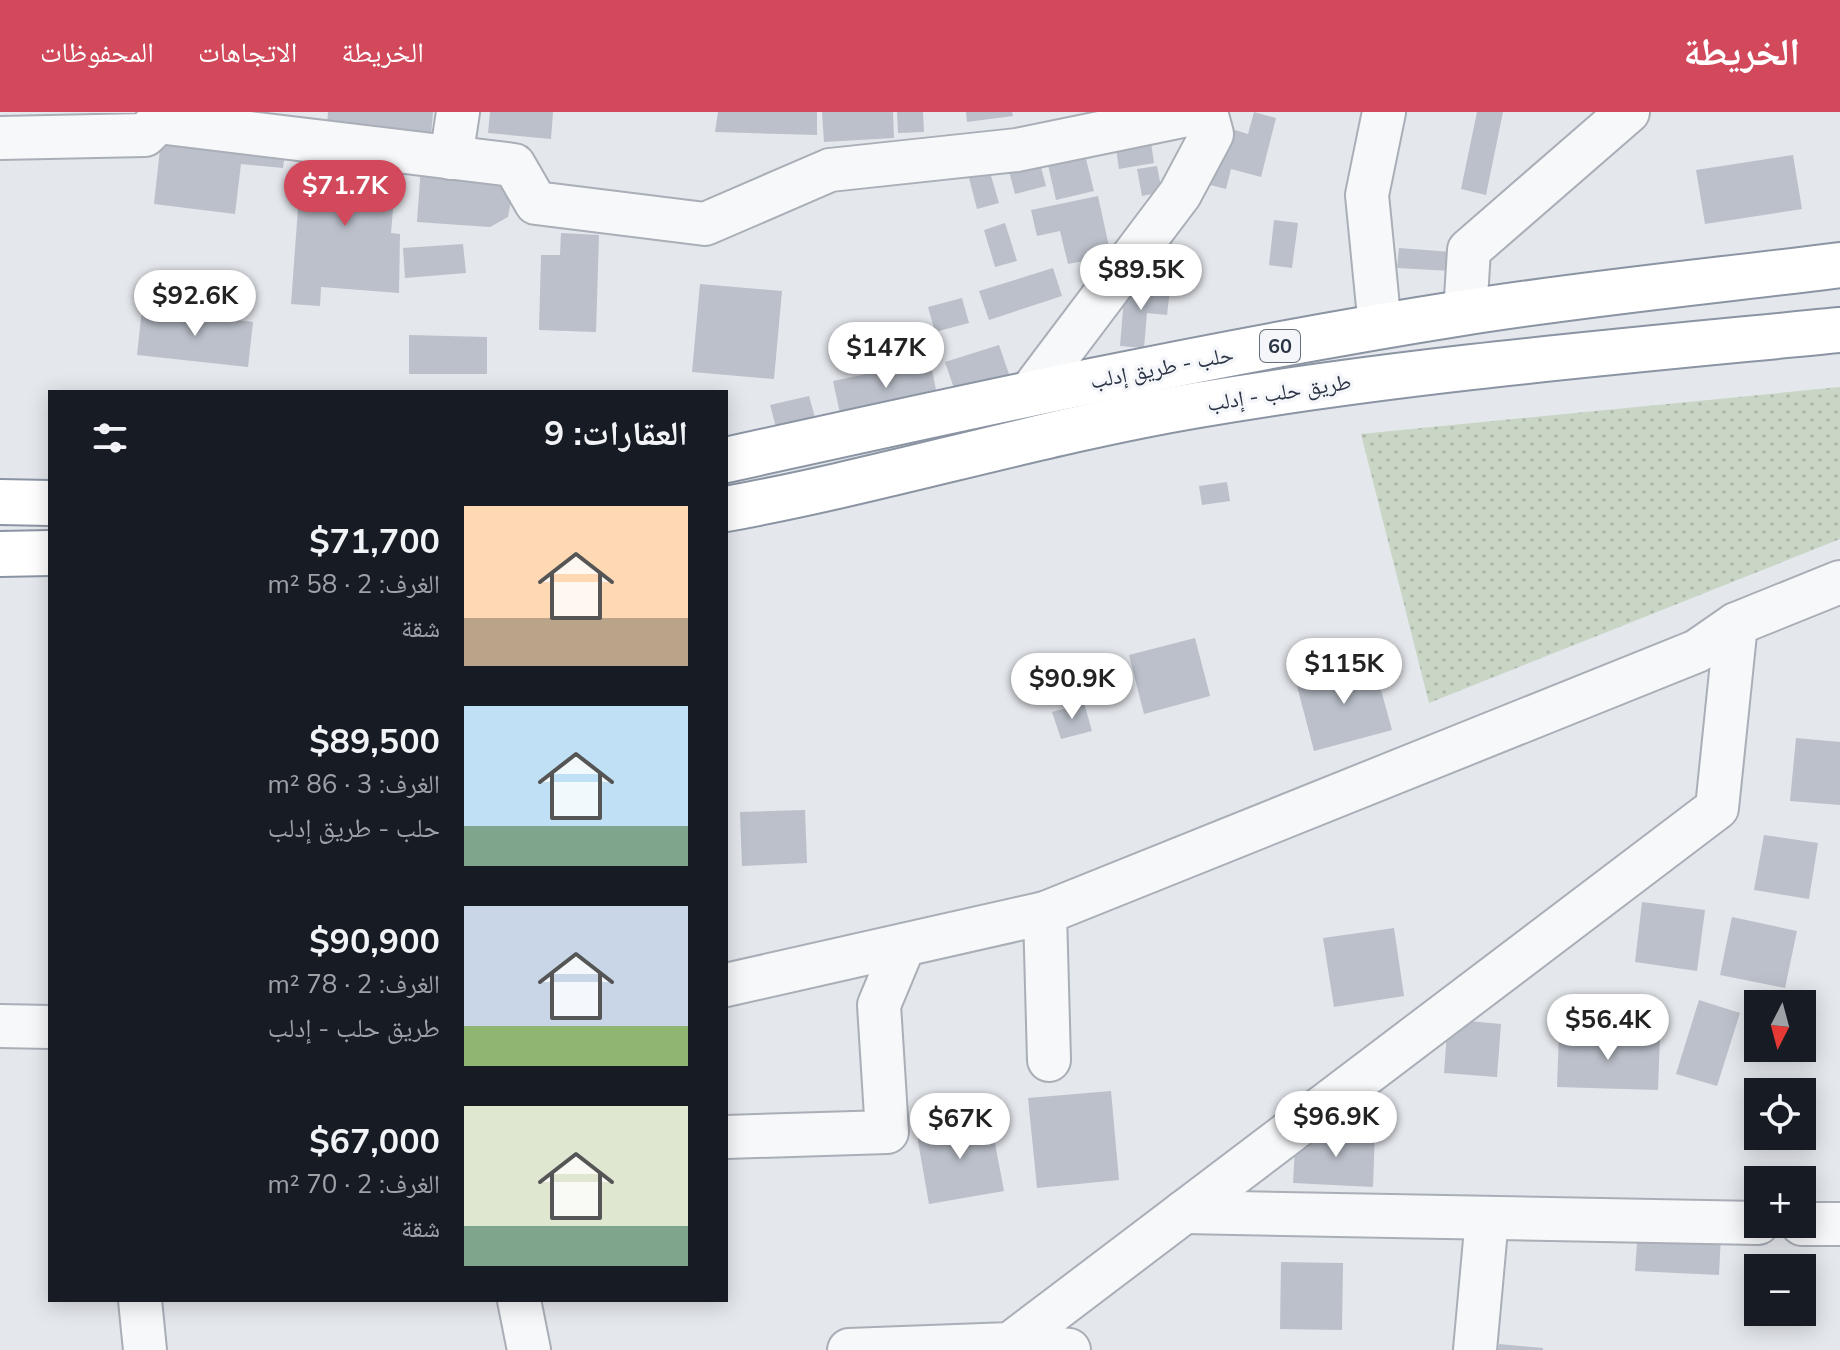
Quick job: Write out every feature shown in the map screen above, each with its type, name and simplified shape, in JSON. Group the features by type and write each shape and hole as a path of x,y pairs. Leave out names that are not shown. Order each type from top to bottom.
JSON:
{"highway":[{"name":"حلب - طريق إدلب","path":"728,460 1030,393 1380,327 1465,313 1840,265"},
{"name":"طريق حلب - إدلب","path":"728,509 829,490 1008,445 1194,406 1316,386 1840,330"},
{"path":"0,502 48,503"},
{"path":"0,554 48,553"}],"street":[{"path":"451,158 458,112"},
{"path":"0,138 145,135 159,117 514,165 536,203 705,224 830,170 1017,150 1204,112 1212,134 1180,194 1030,393"},
{"path":"1380,327 1367,195 1384,112"},
{"path":"1465,313 1469,250 1628,112"},
{"path":"728,985 1045,913 1697,651 1736,624 1840,582"},
{"path":"1010,1347 1717,808 1736,624"},
{"path":"1045,913 1049,1060"},
{"path":"728,1137 887,1132 879,1005 904,945"},
{"path":"0,1026 48,1027"},
{"path":"1184,1212 1744,1223"},
{"path":"1475,1350 1487,1218"},
{"path":"1816,1224 1840,1224"},
{"path":"140,1302 145,1350"},
{"path":"519,1302 529,1350"},
{"path":"849,1350 1010,1347 1069,1350"}],"green space":[{"path":"1840,387 1840,539 1429,703 1361,434"}],"building":[{"path":"328,112 433,112 431,136 327,125"},
{"path":"490,112 553,112 551,139 488,133"},
{"path":"718,112 817,112 817,135 715,132"},
{"path":"822,112 893,112 894,138 824,142"},
{"path":"897,112 923,112 924,132 898,133"},
{"path":"966,112 1012,112 1013,116 967,122"},
{"path":"1254,112 1276,118 1261,177 1231,169 1226,189 1206,184 1226,155 1232,129 1248,134"},
{"path":"1477,112 1503,112 1486,195 1461,189"},
{"path":"162,130 286,145 283,168 241,164 235,214 154,204"},
{"path":"1151,142 1154,163 1119,169 1116,149"},
{"path":"1082,143 1094,191 1056,200 1045,152"},
{"path":"1037,152 1046,186 1015,194 1006,160"},
{"path":"302,154 397,161 391,233 400,234 399,293 321,287 320,306 291,304"},
{"path":"1793,155 1802,209 1705,224 1696,170"},
{"path":"421,166 504,173 513,189 508,217 490,227 417,222"},
{"path":"1157,166 1162,192 1142,196 1137,169"},
{"path":"989,169 999,203 977,209 968,174"},
{"path":"1098,196 1111,256 1068,264 1060,231 1037,236 1031,210"},
{"path":"1274,220 1298,223 1292,268 1269,265"},
{"path":"1005,223 1017,261 995,267 984,230"},
{"path":"561,233 599,235 596,332 539,330 541,255 560,255"},
{"path":"463,244 466,273 405,278 403,248"},
{"path":"1399,248 1452,252 1451,271 1397,268"},
{"path":"1053,268 1062,296 989,320 979,291"},
{"path":"700,284 782,291 774,379 692,372"},
{"path":"1125,285 1170,289 1167,315 1147,313 1144,348 1120,346"},
{"path":"962,298 969,323 935,332 928,307"},
{"path":"142,309 253,322 248,367 137,355"},
{"path":"409,335 487,337 487,374 409,374"},
{"path":"999,345 1011,380 957,397 945,362"},
{"path":"930,361 938,399 841,418 833,381"},
{"path":"809,396 816,421 777,431 770,405"},
{"path":"1227,482 1230,501 1202,505 1199,486"},
{"path":"1195,638 1210,696 1144,714 1129,655"},
{"path":"1373,661 1392,730 1314,751 1296,682"},
{"path":"1084,703 1092,731 1061,739 1052,712"},
{"path":"1796,738 1840,742 1840,805 1790,801"},
{"path":"805,810 807,863 742,866 740,812"},
{"path":"1764,835 1818,843 1809,899 1754,890"},
{"path":"1642,902 1705,910 1697,971 1635,962"},
{"path":"1732,917 1797,931 1785,988 1720,975"},
{"path":"1394,928 1404,996 1334,1007 1323,938"},
{"path":"1699,1000 1740,1013 1717,1086 1676,1074"},
{"path":"1448,1019 1501,1024 1497,1077 1444,1073"},
{"path":"1559,1034 1660,1037 1658,1090 1557,1087"},
{"path":"1111,1091 1119,1180 1037,1188 1028,1098"},
{"path":"990,1117 1004,1191 929,1204 916,1130"},
{"path":"1309,1130 1375,1132 1373,1187 1293,1183 1295,1148 1308,1148"},
{"path":"1638,1230 1721,1234 1719,1275 1635,1271"},
{"path":"1281,1262 1343,1263 1342,1330 1280,1329"},
{"path":"1499,1344 1543,1348 1543,1350 1498,1350"}]}
